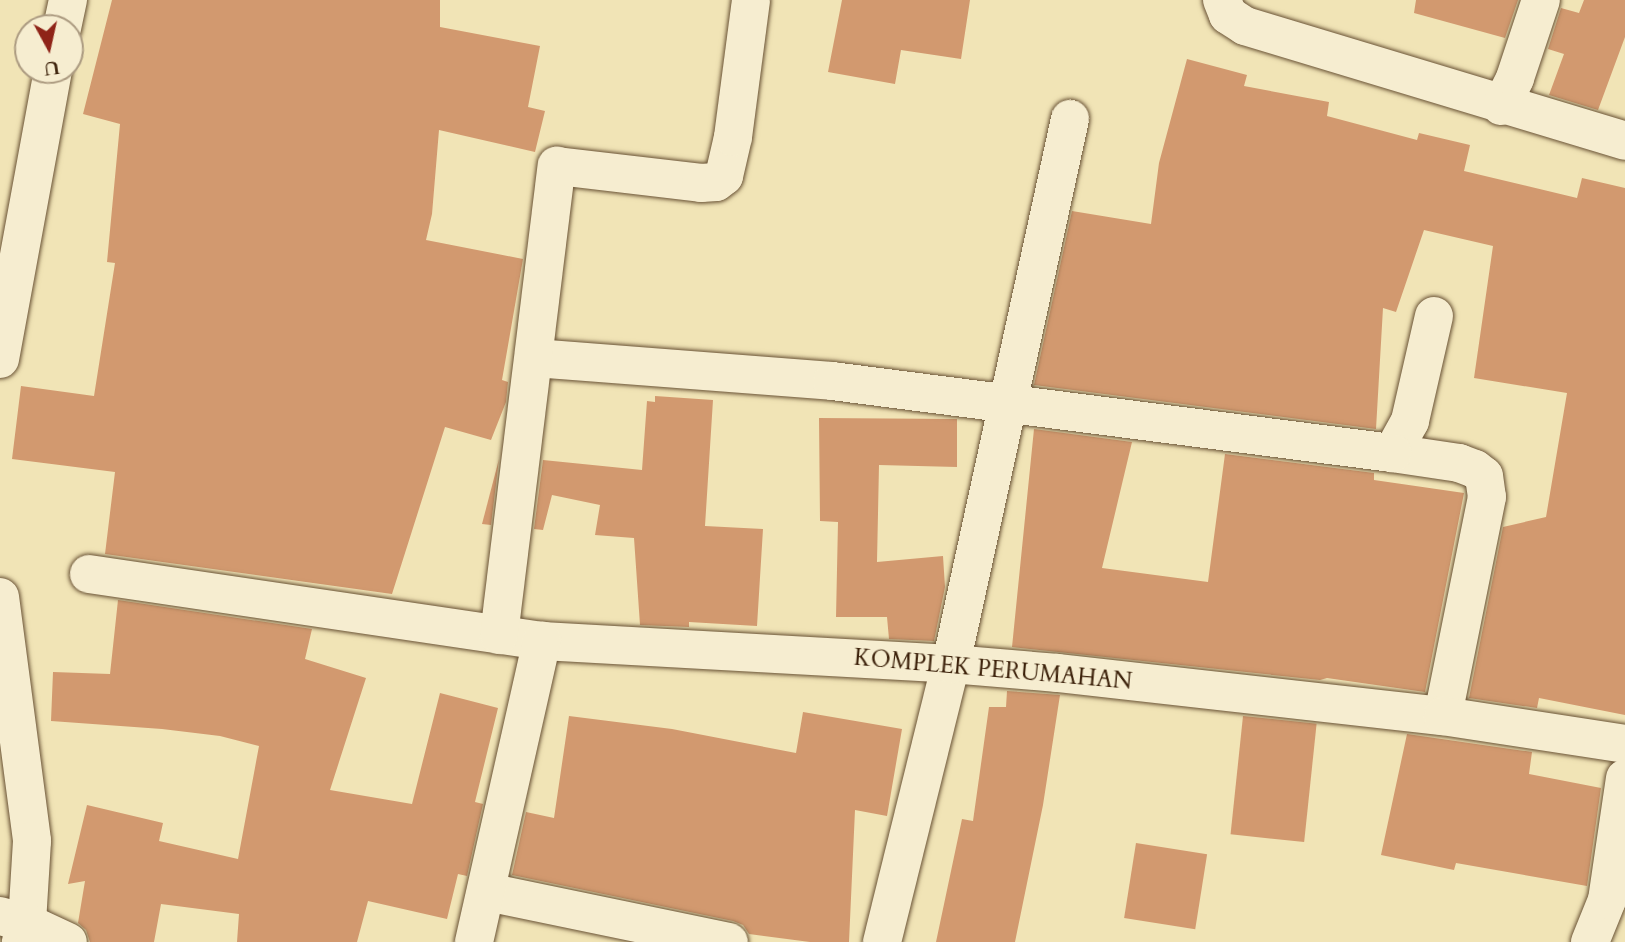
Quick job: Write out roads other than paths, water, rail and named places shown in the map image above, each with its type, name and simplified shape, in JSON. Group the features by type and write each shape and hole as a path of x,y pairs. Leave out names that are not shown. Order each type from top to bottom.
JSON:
{"street":[{"path":"499,635 556,166 701,183 716,182 724,176 731,150 751,0"},
{"path":"1222,0 1228,15 1245,26 1501,106 1625,141"},
{"path":"1501,106 1515,78 1541,0"},
{"path":"0,359 50,84"},
{"path":"883,942 951,664 1070,120"},
{"path":"1392,453 1410,421 1434,316"},
{"path":"534,358 831,381 1009,402 1459,463 1484,476 1487,497 1443,716"},
{"name":"KOMPLEK PERUMAHAN","path":"89,573 542,640 951,664 1443,716 1625,744"},
{"path":"0,597 32,841 16,927 68,942"},
{"path":"474,942 542,640"},
{"path":"1590,942 1607,900 1625,778"},
{"path":"487,892 729,942"}]}
